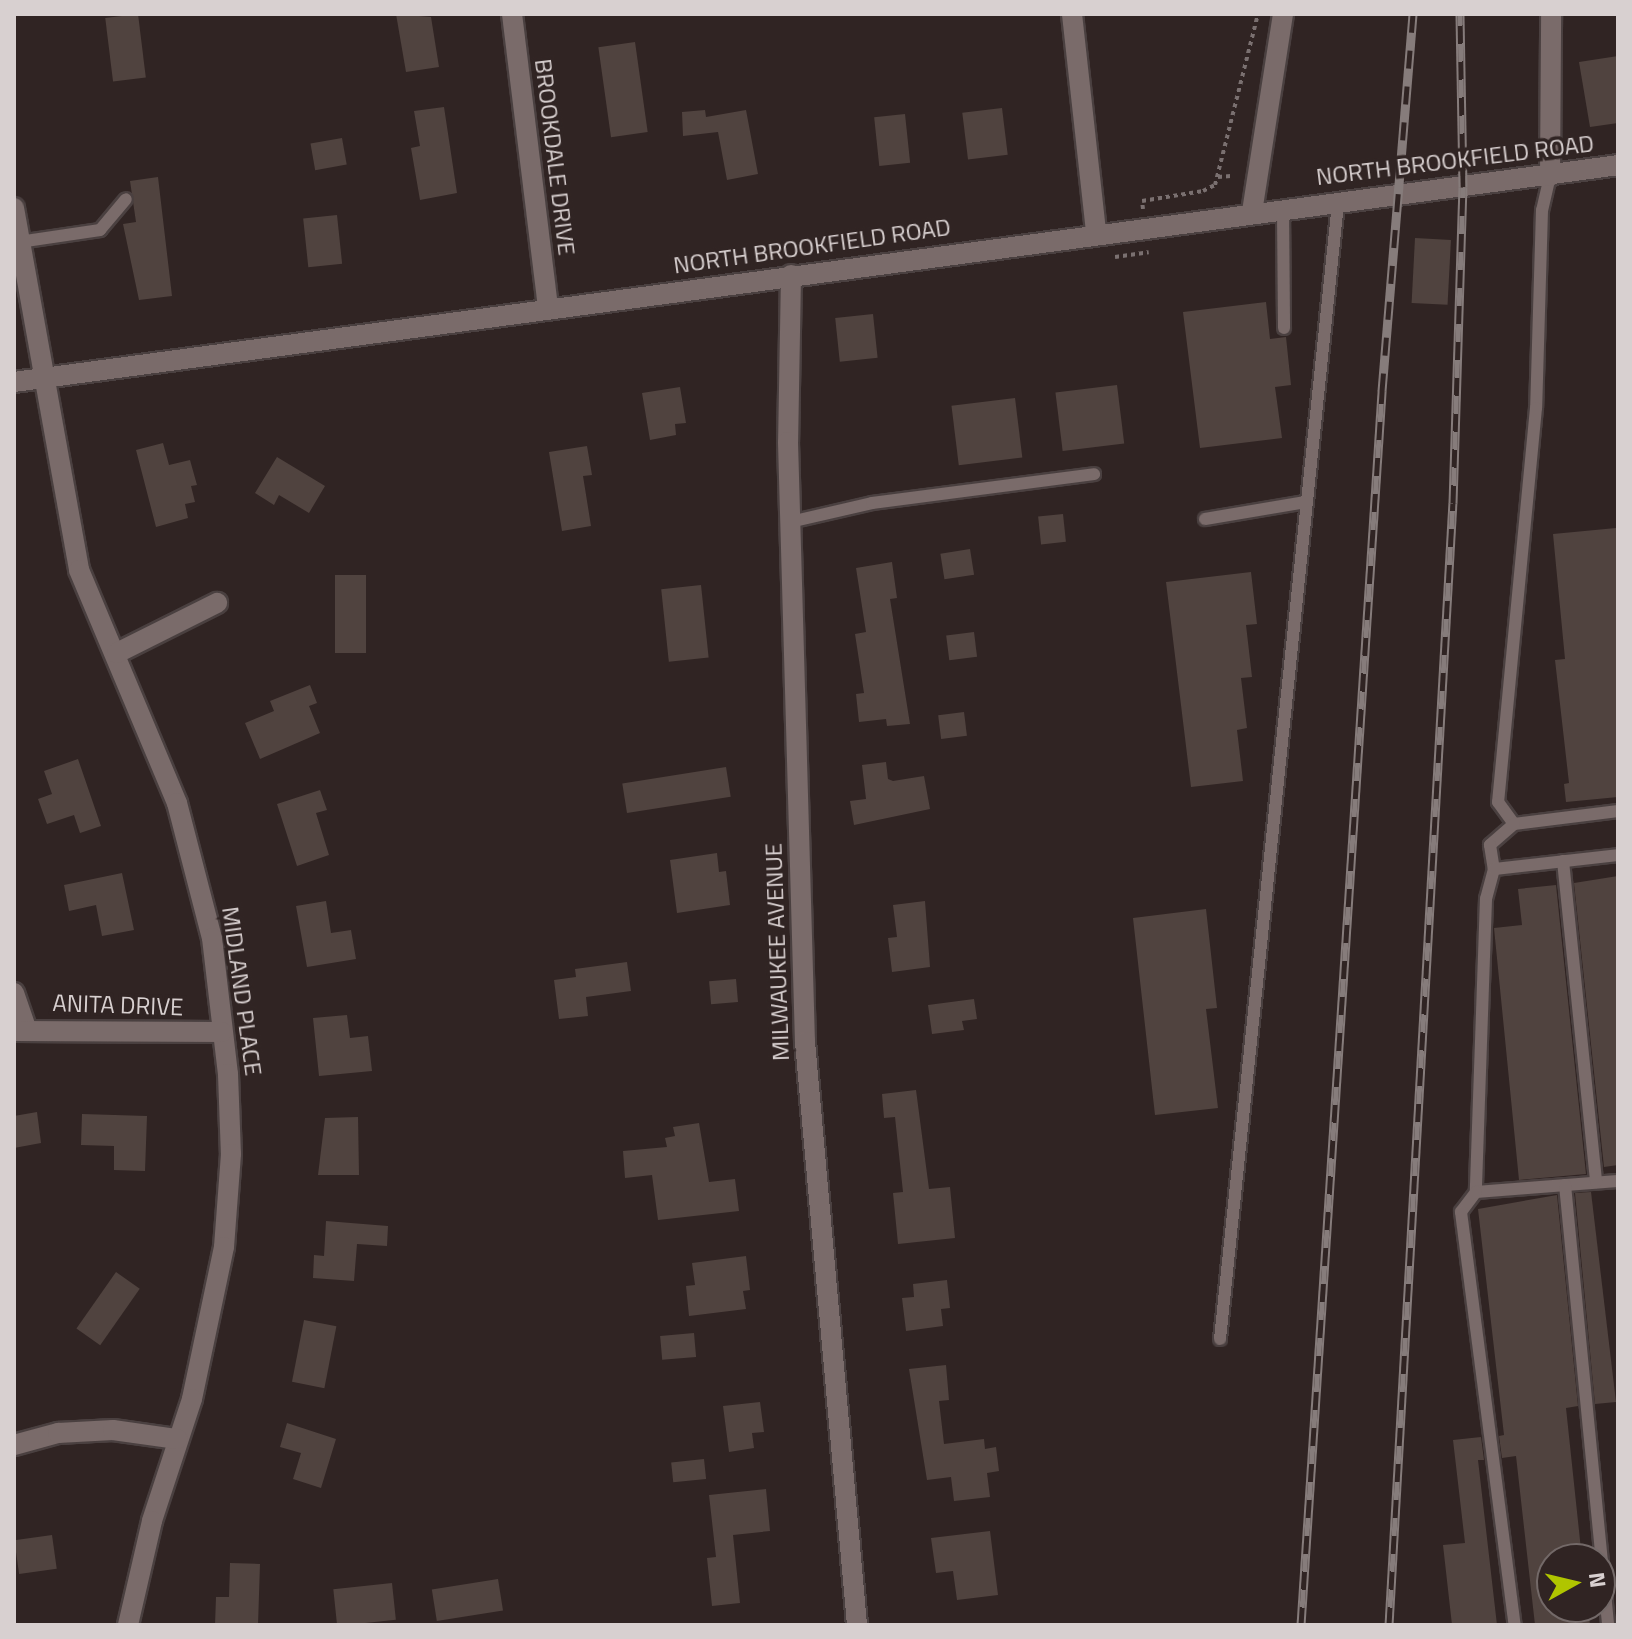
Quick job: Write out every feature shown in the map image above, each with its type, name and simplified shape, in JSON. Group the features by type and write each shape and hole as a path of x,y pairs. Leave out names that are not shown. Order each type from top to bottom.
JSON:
{"street":[{"name":"BROOKDALE DRIVE","path":"512,14 548,307"},
{"path":"1072,14 1096,233"},
{"path":"1252,212 1283,14"},
{"path":"1550,176 1551,14"},
{"name":"NORTH BROOKFIELD ROAD","path":"14,382 548,307 1618,165"},
{"name":"MIDLAND PLACE","path":"14,208 79,570 117,653 177,803 212,938 222,1032 231,1154 224,1247 192,1399 177,1439 128,1625"},
{"name":"MILWAUKEE AVENUE","path":"791,275 790,522 805,1042 857,1625"},
{"path":"117,653 217,603"},
{"path":"14,993 20,1030"},
{"name":"ANITA DRIVE","path":"20,1030 222,1032"},
{"path":"14,1445 58,1433 113,1430 177,1439"}],"lane":[{"path":"1514,824 1498,802 1536,408 1542,210 1550,176"},
{"path":"19,242 100,230 126,199"},
{"path":"1220,1339 1338,202"},
{"path":"1283,209 1284,328"},
{"path":"790,522 872,503 1094,474"},
{"path":"1205,519 1306,502"},
{"path":"1515,1625 1461,1212 1476,1192 1486,899 1494,869 1490,845 1514,824 1618,811"},
{"path":"1494,869 1618,855"},
{"path":"1563,861 1596,1182"},
{"path":"1476,1192 1618,1181"},
{"path":"1565,1185 1608,1625"}],"path":[{"path":"1143,209 1142,201 1212,189 1218,177 1258,14"},
{"path":"1218,177 1231,176"}],"building":[{"path":"138,14 146,78 113,82 105,18"},
{"path":"396,14 431,17 439,67 406,72"},
{"path":"635,42 648,132 611,137 598,47"},
{"path":"1618,56 1618,123 1590,127 1579,62"},
{"path":"444,107 457,193 420,200 411,148 420,146 414,111"},
{"path":"1002,108 1008,155 968,160 962,113"},
{"path":"705,110 706,117 746,110 758,174 727,180 718,132 683,136 682,112"},
{"path":"905,114 910,163 879,166 874,117"},
{"path":"342,138 347,165 315,170 310,144"},
{"path":"158,177 172,296 139,300 123,224 136,222 130,181"},
{"path":"337,215 342,264 308,267 303,219"},
{"path":"1415,238 1451,240 1448,305 1412,303"},
{"path":"1266,302 1270,339 1286,337 1291,385 1275,387 1282,438 1200,448 1183,312"},
{"path":"873,314 878,358 840,362 835,318"},
{"path":"1117,385 1124,444 1063,451 1055,393"},
{"path":"680,387 686,423 675,424 676,435 650,440 642,393"},
{"path":"1015,398 1022,458 959,465 951,406"},
{"path":"163,443 169,465 190,460 197,485 191,486 195,502 185,504 188,518 156,527 136,450"},
{"path":"587,446 592,475 583,476 591,526 562,531 549,452"},
{"path":"277,457 325,486 309,513 279,495 274,505 255,493"},
{"path":"1063,514 1066,542 1041,544 1038,517"},
{"path":"1616,528 1618,797 1566,802 1564,784 1569,783 1555,660 1565,659 1553,534"},
{"path":"970,549 974,575 944,579 940,554"},
{"path":"892,562 897,598 890,599 910,724 887,726 886,719 859,722 856,694 864,693 855,634 866,632 856,568"},
{"path":"1251,572 1257,624 1246,625 1252,677 1241,678 1247,728 1237,730 1243,781 1191,787 1166,582"},
{"path":"335,575 366,575 366,653 335,653"},
{"path":"701,585 709,658 669,662 661,589"},
{"path":"974,632 977,657 949,660 946,635"},
{"path":"310,685 317,703 309,706 320,733 260,759 245,723 274,711 270,701"},
{"path":"964,712 967,736 941,739 938,715"},
{"path":"78,759 101,826 80,833 74,815 47,824 38,799 52,794 44,771"},
{"path":"886,762 888,779 893,781 924,776 930,809 854,825 850,801 866,799 862,765"},
{"path":"726,767 731,797 627,813 622,783"},
{"path":"320,790 327,810 316,813 329,855 297,866 277,804"},
{"path":"717,853 719,872 726,871 730,905 677,913 670,860"},
{"path":"122,873 134,930 102,936 96,905 69,911 64,885"},
{"path":"1618,876 1618,1165 1604,1167 1574,883"},
{"path":"1556,885 1586,1174 1519,1180 1494,928 1522,925 1518,889"},
{"path":"326,901 331,933 351,930 356,959 307,967 296,906"},
{"path":"925,901 930,967 892,972 888,938 897,937 893,905"},
{"path":"1206,909 1217,1008 1206,1009 1218,1108 1155,1115 1133,918"},
{"path":"627,962 631,991 586,997 588,1016 559,1019 554,980 576,977 575,969"},
{"path":"736,979 738,1002 711,1004 709,981"},
{"path":"974,999 977,1019 962,1021 964,1030 932,1034 928,1005"},
{"path":"347,1015 350,1038 368,1036 372,1071 319,1076 313,1018"},
{"path":"916,1090 929,1189 950,1187 955,1238 898,1244 893,1193 903,1192 895,1117 884,1118 882,1094"},
{"path":"37,1112 41,1143 14,1148 14,1116"},
{"path":"82,1114 147,1116 145,1171 114,1170 114,1146 81,1145"},
{"path":"358,1117 359,1175 318,1175 325,1118"},
{"path":"699,1123 709,1182 735,1179 739,1211 658,1220 652,1175 625,1178 623,1151 667,1147 665,1138 675,1136 673,1127"},
{"path":"1591,1192 1616,1402 1595,1404 1575,1193"},
{"path":"1557,1195 1578,1406 1566,1408 1580,1543 1536,1543 1536,1623 1590,1625 1535,1625 1516,1456 1502,1458 1499,1436 1504,1435 1478,1209"},
{"path":"326,1221 388,1226 387,1246 357,1244 354,1281 313,1278 314,1255 324,1256"},
{"path":"746,1256 750,1290 743,1291 746,1309 689,1316 686,1286 695,1285 692,1263"},
{"path":"116,1272 140,1289 100,1345 76,1329"},
{"path":"947,1280 950,1308 941,1309 943,1326 906,1331 902,1298 914,1297 913,1284"},
{"path":"304,1320 336,1326 324,1388 292,1382"},
{"path":"694,1333 696,1357 662,1360 660,1336"},
{"path":"946,1365 949,1400 939,1401 944,1444 984,1439 985,1449 996,1447 999,1471 987,1473 990,1497 954,1501 951,1477 927,1480 909,1369"},
{"path":"760,1402 764,1432 752,1433 754,1448 729,1452 723,1406"},
{"path":"287,1423 336,1439 321,1488 293,1479 301,1453 280,1447"},
{"path":"1481,1437 1484,1460 1478,1460 1497,1625 1452,1625 1443,1545 1465,1543 1453,1440"},
{"path":"704,1459 706,1479 673,1482 671,1462"},
{"path":"766,1489 770,1531 733,1535 740,1603 712,1606 707,1558 716,1557 709,1495"},
{"path":"990,1531 998,1595 957,1600 953,1571 936,1573 931,1538"},
{"path":"52,1535 57,1569 19,1574 14,1540"},
{"path":"230,1563 260,1564 258,1625 215,1625 216,1597 229,1597"},
{"path":"498,1579 503,1611 437,1621 432,1589"},
{"path":"392,1583 396,1620 337,1625 333,1589"}],"railway":[{"path":"1301,1625 1382,391 1413,14"},
{"path":"1389,1625 1453,503 1463,187 1460,14"}]}
